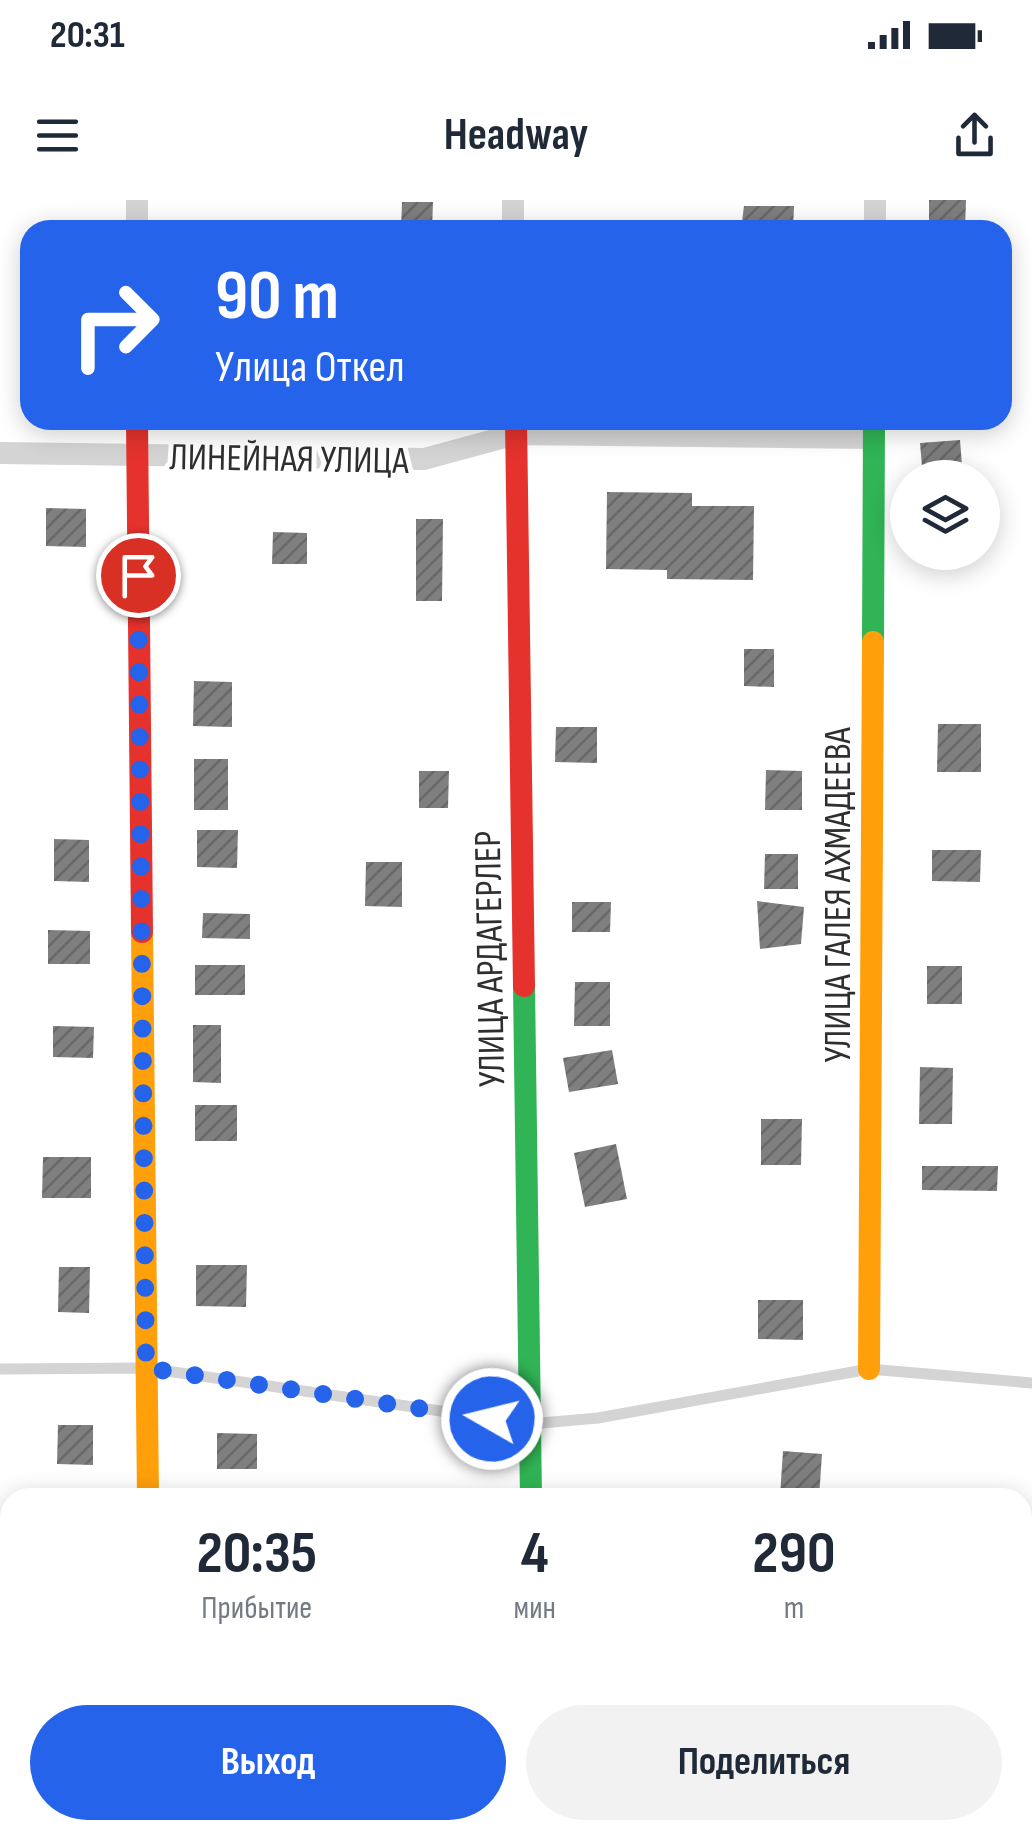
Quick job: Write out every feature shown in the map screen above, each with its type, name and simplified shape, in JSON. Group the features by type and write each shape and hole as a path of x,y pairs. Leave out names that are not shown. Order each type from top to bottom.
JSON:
{"street":[{"path":"137,430 148,1488"},
{"name":"ЛИНЕЙНАЯ УЛИЦА","path":"0,453 424,460 508,430"},
{"name":"УЛИЦА АРДАГЕРЛЕР","path":"516,430 531,1488"},
{"name":"УЛИЦА ГАЛЕЯ АХМАДЕЕВА","path":"869,1370 874,430"}],"lane":[{"path":"0,1369 146,1368 530,1424 598,1418 869,1370 1032,1383"}],"building":[{"path":"929,200 966,200 965,220 929,220"},
{"path":"402,202 433,202 432,220 401,220"},
{"path":"744,206 794,206 793,220 742,220"},
{"path":"960,440 962,460 921,460 920,443"},
{"path":"607,492 692,493 692,506 754,506 753,580 667,579 667,570 606,569"},
{"path":"46,508 86,509 86,547 46,546"},
{"path":"416,519 443,519 442,601 416,601"},
{"path":"273,532 307,533 307,564 272,564"},
{"path":"744,649 774,649 774,687 744,686"},
{"path":"194,681 232,682 232,727 193,726"},
{"path":"938,724 981,724 981,772 937,772"},
{"path":"556,727 597,727 597,763 555,762"},
{"path":"194,759 228,759 228,810 194,810"},
{"path":"766,770 802,771 802,810 765,810"},
{"path":"419,771 449,771 448,808 419,808"},
{"path":"197,830 238,830 237,868 197,867"},
{"path":"54,839 89,840 89,882 54,881"},
{"path":"932,850 981,850 980,882 932,881"},
{"path":"765,854 798,854 798,889 764,889"},
{"path":"366,862 402,862 402,907 365,906"},
{"path":"757,901 804,907 801,944 760,949"},
{"path":"572,902 611,902 610,932 572,932"},
{"path":"203,913 250,914 250,939 202,938"},
{"path":"48,930 90,931 90,964 48,964"},
{"path":"195,965 245,965 245,995 195,995"},
{"path":"927,966 962,966 962,1004 927,1004"},
{"path":"575,982 610,982 610,1026 574,1026"},
{"path":"193,1025 221,1025 221,1083 193,1082"},
{"path":"53,1026 94,1027 93,1058 53,1057"},
{"path":"612,1050 618,1084 569,1092 563,1058"},
{"path":"920,1067 953,1068 952,1124 919,1124"},
{"path":"195,1105 237,1105 237,1141 195,1141"},
{"path":"761,1119 802,1119 801,1165 761,1165"},
{"path":"616,1144 627,1199 585,1207 574,1153"},
{"path":"43,1157 91,1157 91,1198 42,1198"},
{"path":"922,1166 998,1166 997,1191 922,1190"},
{"path":"196,1265 247,1265 246,1307 196,1306"},
{"path":"59,1267 90,1267 89,1313 58,1312"},
{"path":"758,1300 803,1300 803,1340 758,1339"},
{"path":"58,1425 93,1425 93,1465 57,1464"},
{"path":"217,1433 257,1434 257,1469 217,1469"},
{"path":"783,1451 822,1454 820,1488 781,1488"}],"traffic: fast":[{"path":"873,642 874,430"},
{"path":"524,986 531,1488"}],"traffic: slow":[{"path":"869,1369 873,642"},
{"path":"142,932 148,1488"}],"traffic: jam":[{"path":"137,430 142,932"},
{"path":"516,430 524,986"}],"route":[{"path":"138,575 146,1368 492,1419"}]}
